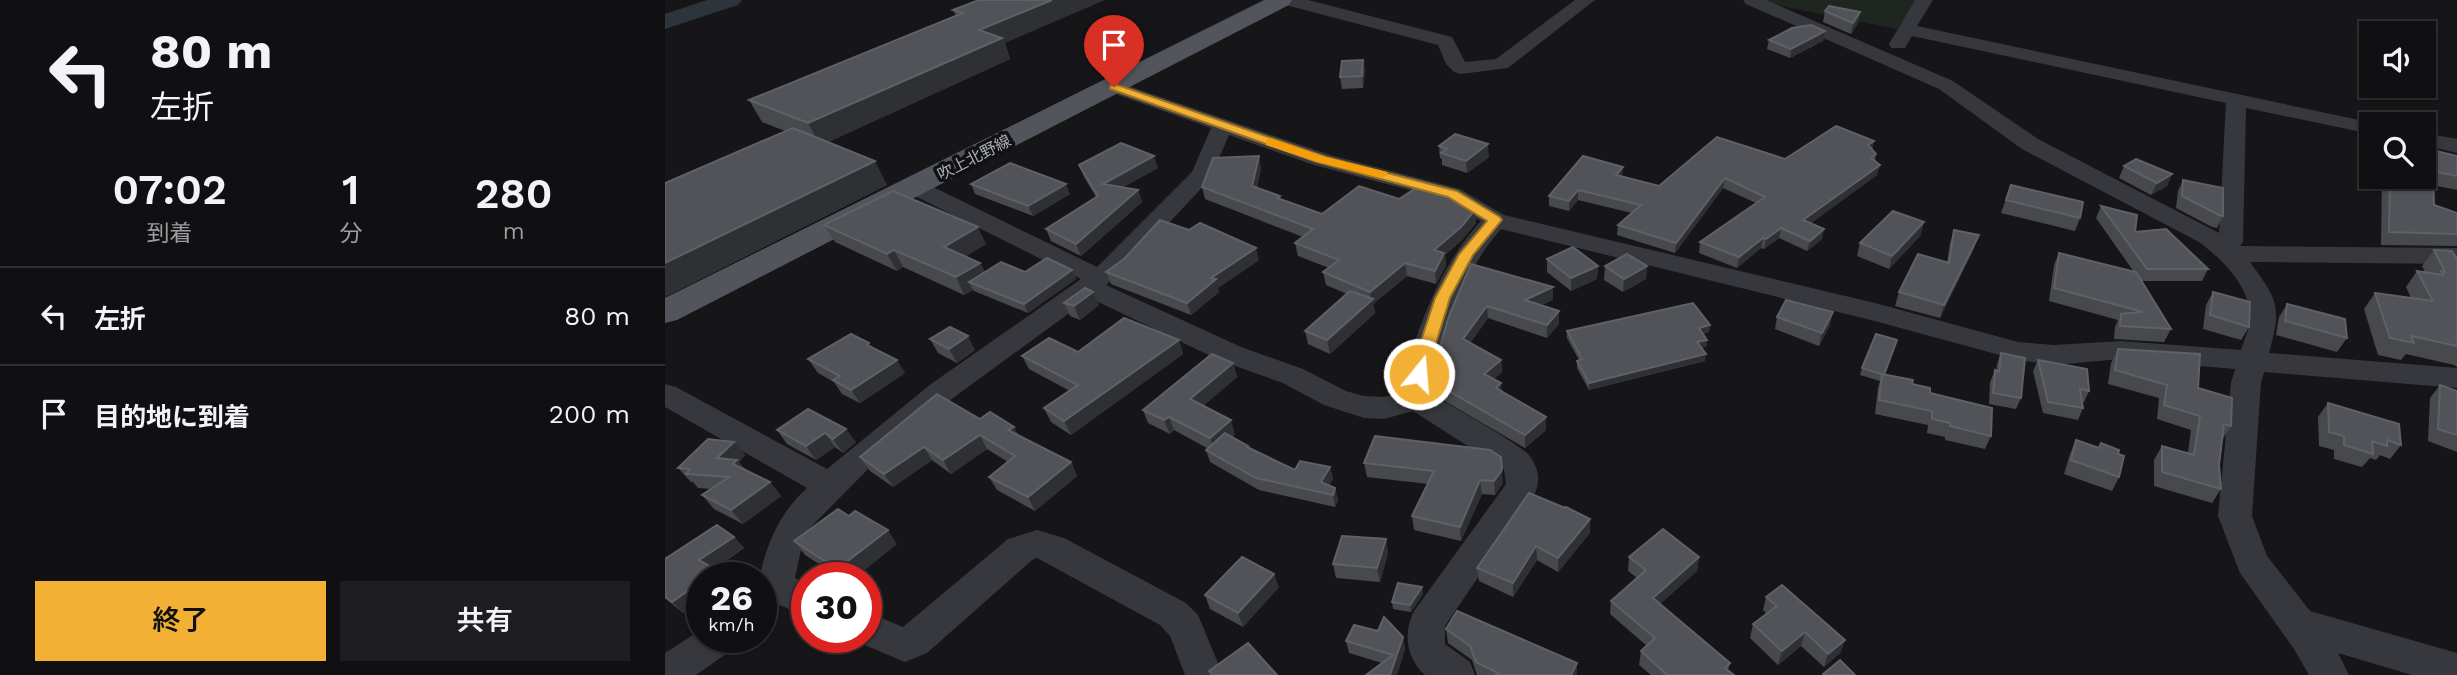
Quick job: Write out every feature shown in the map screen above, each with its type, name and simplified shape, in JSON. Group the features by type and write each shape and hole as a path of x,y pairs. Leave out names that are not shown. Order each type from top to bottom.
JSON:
{"main road":[{"name":"吹上北野線","path":"665,312 1114,87 1281,0"}],"street":[{"path":"1288,0 1446,41 1456,64 1461,68 1501,64 1587,0"},
{"path":"1752,0 1854,46 1892,59 1965,96 2031,144 2208,237 2227,251 2261,299 2264,320 2246,383 2235,516 2252,563 2330,675"},
{"path":"1892,59 1905,29 1924,0"},
{"path":"1905,29 2359,125"},
{"path":"1114,87 1322,160 1452,194 1496,220 1875,312 2018,352 2054,355 2121,350 2457,378"},
{"path":"2227,251 2231,242 2236,98"},
{"path":"781,596 786,540 796,522 865,453 942,391 1095,282 1141,241 1202,174 1222,126"},
{"path":"2436,142 2457,146"},
{"path":"915,187 1081,271 1095,282 1231,355 1293,376 1335,398 1364,407 1384,408 1411,400 1423,403 1516,461 1522,472 1522,486 1427,622 1424,643 1430,657 1457,675"},
{"path":"1411,400 1442,298 1467,254 1496,220"},
{"path":"2227,251 2457,256"},
{"path":"665,394 831,486"},
{"path":"882,635 905,645 914,642 1020,549 1037,544 1052,548 1173,614 1185,627 1204,675"},
{"path":"2297,624 2457,671"},
{"path":"665,675 697,653"}],"shaded area":[{"path":"1760,0 1917,0 1897,29"}],"building":[{"path":"979,0 1052,0 979,30 1002,38 808,123 749,100 963,13 953,10"},
{"path":"1829,6 1860,12 1853,23 1825,11"},
{"path":"1811,25 1825,31 1791,49 1769,40 1792,28"},
{"path":"1363,60 1362,76 1340,77 1342,61"},
{"path":"1836,126 1874,141 1868,145 1876,154 1871,158 1880,165 1803,220 1824,229 1810,241 1781,228 1739,257 1700,242 1765,197 1725,178 1676,243 1618,225 1641,205 1578,190 1569,201 1549,196 1583,156 1623,167 1616,175 1659,186 1717,137 1785,159"},
{"path":"793,128 875,161 665,263 665,183"},
{"path":"1455,134 1488,144 1466,161 1441,153 1447,149 1439,146"},
{"path":"1121,143 1154,156 1103,184 1138,190 1076,244 1046,229 1098,196 1079,165"},
{"path":"2436,151 2457,156 2457,176 2436,172"},
{"path":"1259,156 1252,186 1322,214 1359,186 1399,199 1422,184 1442,189 1464,202 1459,205 1475,210 1461,227 1434,250 1444,253 1435,271 1405,263 1370,292 1323,272 1339,260 1295,243 1313,229 1202,187 1213,158"},
{"path":"2136,159 2172,174 2157,183 2124,166"},
{"path":"1010,163 1066,184 1028,206 971,184"},
{"path":"2183,180 2223,188 2223,216 2182,196"},
{"path":"2011,185 2083,202 2080,218 2006,200"},
{"path":"2390,189 2434,189 2434,205 2457,213 2457,234 2389,232"},
{"path":"893,191 978,227 944,247 980,263 956,277 894,250 887,254 824,225"},
{"path":"2101,206 2137,215 2135,232 2166,229 2208,269 2147,269"},
{"path":"1893,211 1924,222 1892,256 1860,243"},
{"path":"1160,220 1189,230 1200,223 1256,248 1211,278 1216,279 1187,303 1106,272 1124,259"},
{"path":"1954,230 1979,235 1944,305 1899,292 1918,254 1949,263"},
{"path":"1573,247 1598,266 1571,278 1547,259"},
{"path":"2434,250 2452,251 2457,259 2457,346 2411,336 2414,343 2390,338 2375,293 2433,301 2417,271 2443,275 2441,271 2445,272"},
{"path":"2059,253 2136,272 2171,329 2120,326 2121,314 2143,312 2054,288"},
{"path":"1627,254 1647,266 1624,279 1605,266"},
{"path":"1047,258 1072,270 1024,304 969,282 1001,262 1025,272"},
{"path":"1471,264 1553,287 1525,300 1559,311 1547,325 1487,306 1463,339 1501,360 1484,374 1501,383 1496,388 1546,417 1525,435 1430,380 1449,316"},
{"path":"1085,288 1093,292 1074,306 1064,303"},
{"path":"1350,291 1373,299 1327,340 1305,331"},
{"path":"2213,292 2250,302 2249,327 2210,315"},
{"path":"1786,300 1833,312 1822,333 1777,317"},
{"path":"1693,303 1710,325 1699,328 1707,340 1697,342 1706,354 1589,383 1577,361 1582,359 1567,331"},
{"path":"2287,304 2345,319 2347,338 2285,321"},
{"path":"1124,318 1179,340 1064,421 1044,408 1078,385 1022,356 1049,338 1078,352"},
{"path":"950,327 968,336 949,349 930,339"},
{"path":"851,334 897,360 851,390 833,380 840,376 808,359"},
{"path":"1876,334 1897,340 1884,375 1862,368"},
{"path":"2118,349 2200,354 2198,388 2232,398 2231,426 2224,424 2219,465 2221,489 2162,472 2162,446 2194,455 2200,416 2164,405 2167,385 2115,370"},
{"path":"2001,353 2025,358 2021,398 1993,393 1995,370 1999,372"},
{"path":"1212,354 1233,363 1190,399 1231,420 1210,438 1169,417 1164,420 1143,410"},
{"path":"2038,360 2087,369 2089,391 2080,389 2083,408 2048,402"},
{"path":"1882,374 1913,380 1912,384 1930,388 1930,393 1992,408 1991,436 1932,419 1932,411 1879,400"},
{"path":"2440,385 2457,391 2457,435 2438,429"},
{"path":"937,394 980,419 990,412 1014,427 1008,430 1071,462 1028,497 989,477 1015,456 980,435 943,460 924,447 884,474 860,457"},
{"path":"2328,403 2399,424 2401,445 2387,440 2387,446 2372,441 2373,454 2344,445 2344,436 2329,432"},
{"path":"808,409 846,429 833,439 825,433 806,446 777,430"},
{"path":"1225,433 1295,470 1300,461 1330,467 1321,482 1335,488 1333,495 1256,478 1206,450"},
{"path":"1375,436 1490,450 1501,457 1502,470 1494,481 1480,480 1460,527 1412,516 1434,471 1364,463"},
{"path":"708,439 734,442 717,458 737,460 733,464 770,482 731,510 702,495 729,477 686,474 690,469 678,468"},
{"path":"2076,440 2099,448 2101,443 2119,450 2118,454 2124,456 2119,477 2071,460"},
{"path":"1529,493 1590,519 1558,558 1536,546 1513,583 1477,568"},
{"path":"838,509 849,516 855,511 888,530 846,562 826,562 794,541"},
{"path":"717,525 734,537 699,560 703,562 686,562 686,592 672,602 665,597 665,559"},
{"path":"1663,529 1699,557 1653,598 1730,663 1725,668 1734,675 1667,675 1641,651 1655,638 1611,601 1646,570 1629,557"},
{"path":"1342,536 1386,539 1377,568 1333,564"},
{"path":"1242,557 1274,574 1238,613 1205,595"},
{"path":"1398,583 1422,587 1410,605 1392,602"},
{"path":"1782,585 1845,640 1828,654 1805,632 1782,651 1753,624 1777,606 1766,597"},
{"path":"1457,611 1577,663 1571,675 1495,675 1498,673 1476,662 1470,646 1446,629"},
{"path":"1384,617 1403,637 1390,675 1366,675 1393,655 1346,641 1354,625 1378,631"},
{"path":"1248,643 1277,675 1212,675 1209,671"},
{"path":"1840,660 1855,675 1823,674"}],"waterway":[{"path":"665,22 730,0"}],"slow traffic":[{"path":"1270,142 1322,160 1382,175"}],"route":[{"path":"1114,87 1322,160 1452,194 1496,220 1479,236 1442,298 1419,374"}]}
